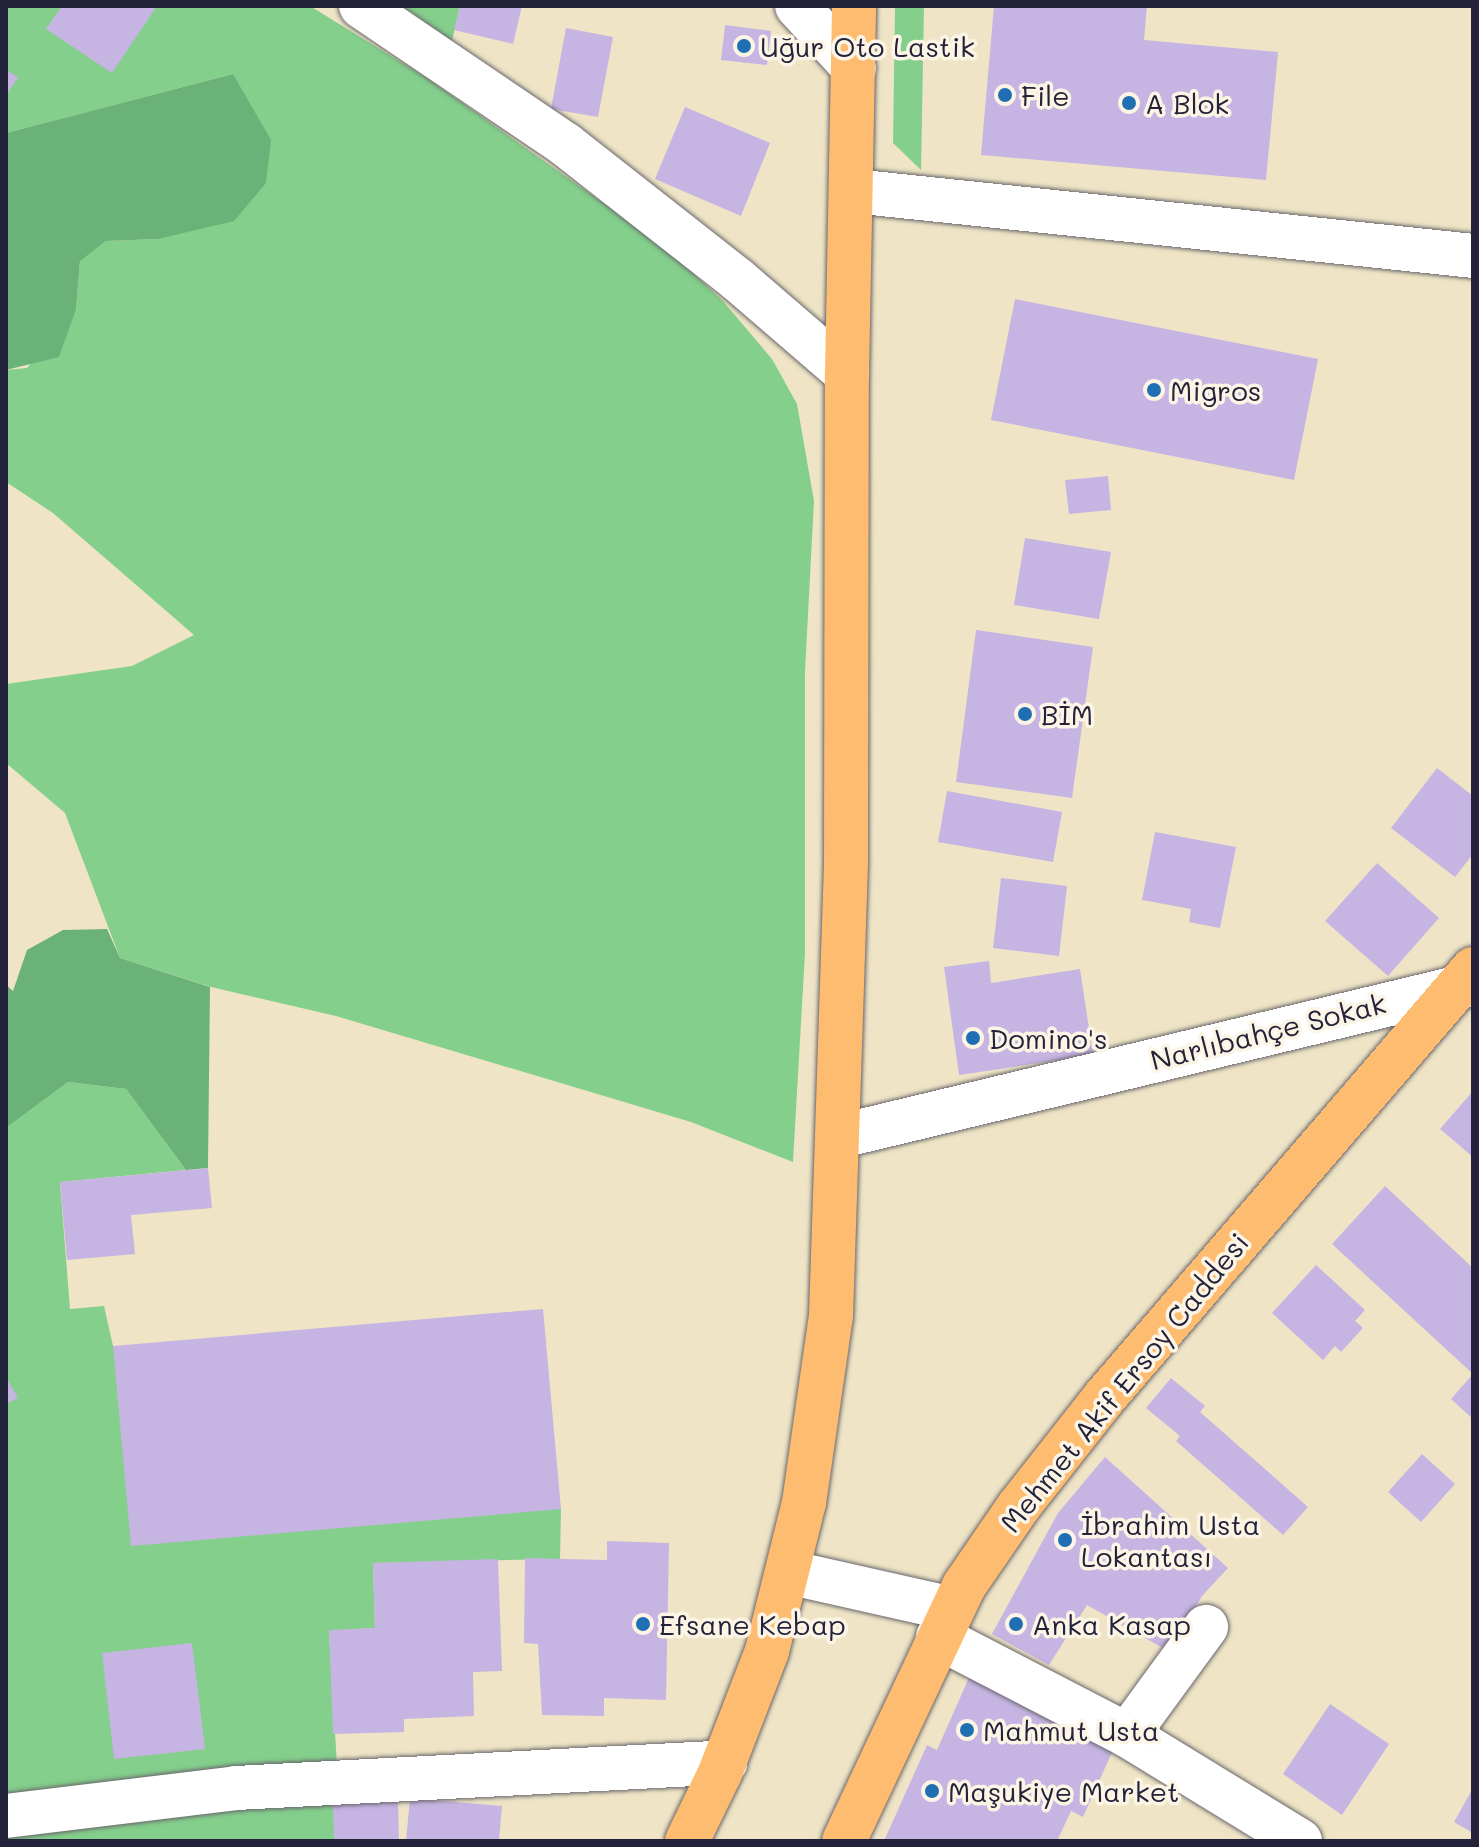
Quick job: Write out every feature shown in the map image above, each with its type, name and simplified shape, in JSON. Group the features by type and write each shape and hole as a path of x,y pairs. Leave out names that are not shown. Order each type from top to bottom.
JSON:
{"main road":[{"path":"687,1841 725,1762 767,1651 788,1572 831,1316 841,1136 847,374 853,191 854,6"},
{"name":"Mehmet Akif Ersoy Caddesi","path":"844,1841 945,1623 1019,1506 1104,1398 1469,979"}],"street":[{"path":"361,6 566,145 738,280 847,374"},
{"path":"797,6 854,68"},
{"path":"853,191 1473,256"},
{"name":"Narlıbahçe Sokak","path":"841,1136 1469,979"},
{"path":"788,1572 945,1623 1300,1841"},
{"path":"1127,1735 1206,1627"},
{"path":"6,1816 236,1788 725,1762"}],"green space":[{"path":"6,6 310,6 430,80 661,244 722,300 772,359 797,404 814,501 805,671 805,953 793,1162 691,1122 336,1016 211,987 120,958 65,813 6,763 6,684 132,666 194,635 53,513 6,482 6,370 27,368 76,309 80,260 106,241 158,239 233,74 6,133"},
{"path":"402,6 460,6 452,41"},
{"path":"895,6 924,6 921,170 893,143"},
{"path":"233,74 271,140 266,183 234,221 158,239 106,241 80,261 76,309 59,357 6,370 6,133"},
{"path":"107,929 120,958 210,987 208,1168 186,1170 126,1089 68,1082 6,1128 6,985 13,991 27,950 63,930"},
{"path":"68,1082 126,1089 186,1170 60,1182 70,1309 104,1306 113,1346 561,1509 560,1559 373,1563 375,1628 329,1631 338,1782 334,1841 6,1841 6,1128"}],"building":[{"path":"62,6 157,6 112,73 46,29"},
{"path":"460,6 522,6 513,44 454,30"},
{"name":"A Blok","path":"994,6 1147,6 1144,40 1278,52 1266,180 981,155"},
{"path":"725,25 771,31 767,65 721,60"},
{"path":"566,28 613,37 598,117 551,109"},
{"path":"6,70 18,77 6,96"},
{"path":"685,107 770,143 741,216 655,179"},
{"path":"1015,299 1318,359 1294,480 991,420"},
{"path":"1108,476 1111,510 1069,514 1065,480"},
{"path":"1025,538 1111,552 1099,619 1014,605"},
{"path":"976,630 1093,647 1072,798 956,782"},
{"path":"1437,768 1473,796 1473,854 1455,877 1391,828"},
{"path":"947,791 1062,812 1053,862 938,842"},
{"path":"1155,832 1236,847 1220,928 1189,922 1191,909 1142,900"},
{"path":"1377,863 1439,918 1388,976 1325,921"},
{"path":"1001,878 1067,886 1059,956 993,948"},
{"path":"989,961 991,983 1080,969 1093,1055 959,1075 944,967"},
{"path":"1473,1091 1473,1157 1440,1129"},
{"path":"208,1168 212,1208 131,1215 135,1254 67,1260 60,1182"},
{"path":"1385,1186 1473,1268 1473,1374 1332,1244"},
{"path":"1316,1265 1365,1310 1355,1321 1363,1328 1341,1352 1335,1346 1323,1360 1272,1313"},
{"path":"543,1309 561,1509 131,1546 113,1346"},
{"path":"1473,1374 1473,1419 1451,1399"},
{"path":"6,1377 18,1398 6,1404"},
{"path":"1171,1378 1205,1406 1200,1412 1308,1507 1283,1535 1176,1441 1180,1436 1146,1408"},
{"path":"1422,1454 1455,1484 1421,1522 1388,1492"},
{"path":"1105,1457 1228,1568 1202,1596 1170,1652 1087,1605 1049,1665 992,1634 1058,1513"},
{"path":"607,1541 669,1543 666,1700 604,1698 604,1716 542,1715 538,1644 524,1643 525,1558 607,1560"},
{"path":"498,1559 502,1671 473,1672 474,1716 404,1719 404,1732 333,1734 329,1630 375,1628 373,1563"},
{"path":"192,1643 205,1749 114,1759 102,1653"},
{"path":"971,1673 1118,1739 1083,1817 1071,1811 1057,1841 884,1841 927,1745 937,1750"},
{"path":"1330,1704 1389,1744 1342,1815 1283,1774"},
{"path":"1473,1788 1473,1833 1454,1822"},
{"path":"410,1798 502,1806 499,1841 406,1841"},
{"path":"333,1802 398,1802 399,1841 334,1841"}],"place":[{"name":"Uğur Oto Lastik","path":"744,46"},
{"name":"File","path":"1005,95"},
{"name":"A Blok","path":"1129,103"},
{"name":"Migros","path":"1154,390"},
{"name":"BİM","path":"1025,714"},
{"name":"Domino's","path":"973,1038"},
{"name":"İbrahim Usta Lokantası","path":"1065,1540"},
{"name":"Efsane Kebap","path":"643,1624"},
{"name":"Anka Kasap","path":"1016,1624"},
{"name":"Mahmut Usta","path":"967,1730"},
{"name":"Maşukiye Market","path":"932,1791"}]}
